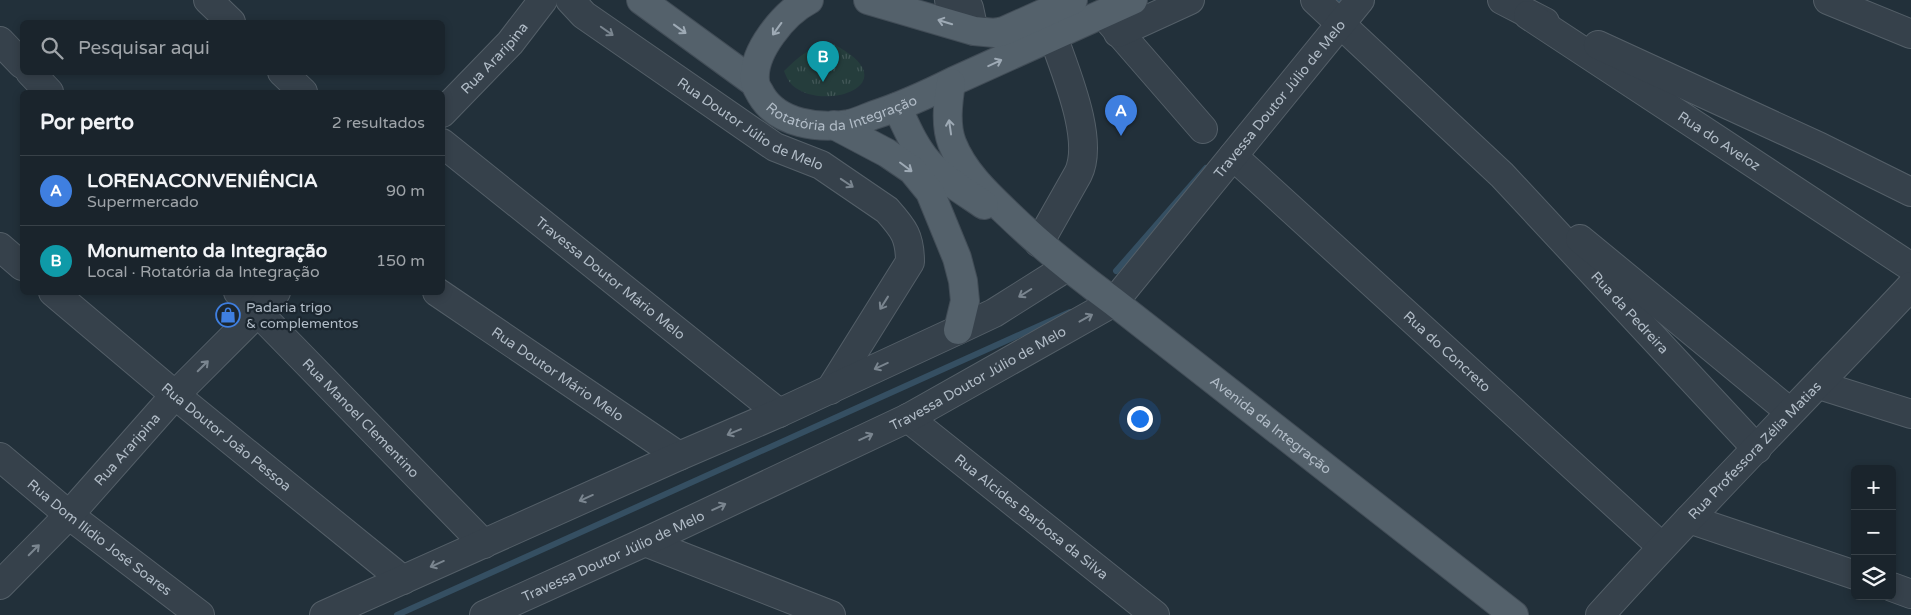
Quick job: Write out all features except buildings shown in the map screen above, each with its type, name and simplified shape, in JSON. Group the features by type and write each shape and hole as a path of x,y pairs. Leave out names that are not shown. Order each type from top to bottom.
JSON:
{"main road":[{"name":"Rotatória da Integração","path":"809,0 800,4 783,20 766,43 756,67 754,83 764,101 778,112 801,123 825,126 850,124 897,107 1053,36 1110,23 1133,0"},
{"path":"868,0 900,9 970,10 995,33 1073,0"},
{"path":"648,5 754,83"},
{"name":"Avenida da Integração","path":"951,83 948,103 949,124 952,142 960,160 985,192 1034,239 1067,267 1514,615"},
{"name":"Avenida da Integração","path":"897,107 917,146 929,163 952,182 1034,239"},
{"path":"834,125 893,157 912,170 930,192 957,258 963,281 966,301 958,330"}],"street":[{"path":"208,0 229,20"},
{"name":"Rua Araripina","path":"445,110 510,43 543,0"},
{"name":"Rua Doutor Júlio de Melo","path":"570,0 584,15 775,147 821,165 888,210 899,224 910,244 910,262 830,390"},
{"path":"624,0 648,5"},
{"path":"1190,0 1110,23 1203,129"},
{"name":"Rua da Pedreira","path":"1315,0 1502,175 1790,412"},
{"name":"Travessa Doutor Júlio de Melo","path":"484,615 645,542 908,418 1114,302 1360,0"},
{"name":"Rua do Aveloz","path":"1502,0 1528,15 1911,267"},
{"path":"1828,0 1911,34"},
{"name":"Rua do Aveloz","path":"1528,15 1707,94 1911,192"},
{"path":"1034,239 1082,166 1084,155 1076,105 1053,36"},
{"path":"33,75 47,90"},
{"path":"285,75 301,90"},
{"path":"1691,122 1707,94"},
{"name":"Travessa Doutor Mário Melo","path":"445,145 779,414"},
{"name":"Rua do Concreto","path":"1233,156 1662,547"},
{"name":"Rua da Pedreira","path":"1502,175 1757,449"},
{"path":"0,247 20,264"},
{"path":"324,615 679,456 779,414 994,313 1067,267"},
{"name":"Rua Professora Zélia Matias","path":"1600,615 1662,547 1757,449 1790,412 1819,385 1911,286"},
{"name":"Rua Doutor João Pessoa","path":"57,295 175,395 403,580"},
{"name":"Rua Manoel Clementino","path":"241,295 484,544"},
{"name":"Rua Araripina","path":"0,585 69,515 175,395 273,295"},
{"name":"Rua Doutor Mário Melo","path":"441,295 679,456"},
{"path":"1664,351 1688,328"},
{"path":"1819,385 1911,414"},
{"name":"Rua Alcides Barbosa da Silva","path":"908,418 1153,614"},
{"name":"Rua Dom Ilídio José Soares","path":"0,457 69,515 200,615"},
{"path":"1689,519 1851,574"},
{"path":"645,542 831,615"},
{"path":"1896,588 1911,594"}],"green space":[{"path":"829,42 853,57 863,70 863,81 854,90 840,95 823,96 806,93 792,85 784,71 805,53"}],"waterway":[{"path":"1116,271 1206,168"},
{"path":"397,615 1070,312"}],"place":[{"name":"Monumento da Integração","path":"823,82"},
{"name":"LORENACONVENIÊNCIA","path":"1121,136"},
{"name":"Padaria trigo & complementos","path":"228,315"}]}
